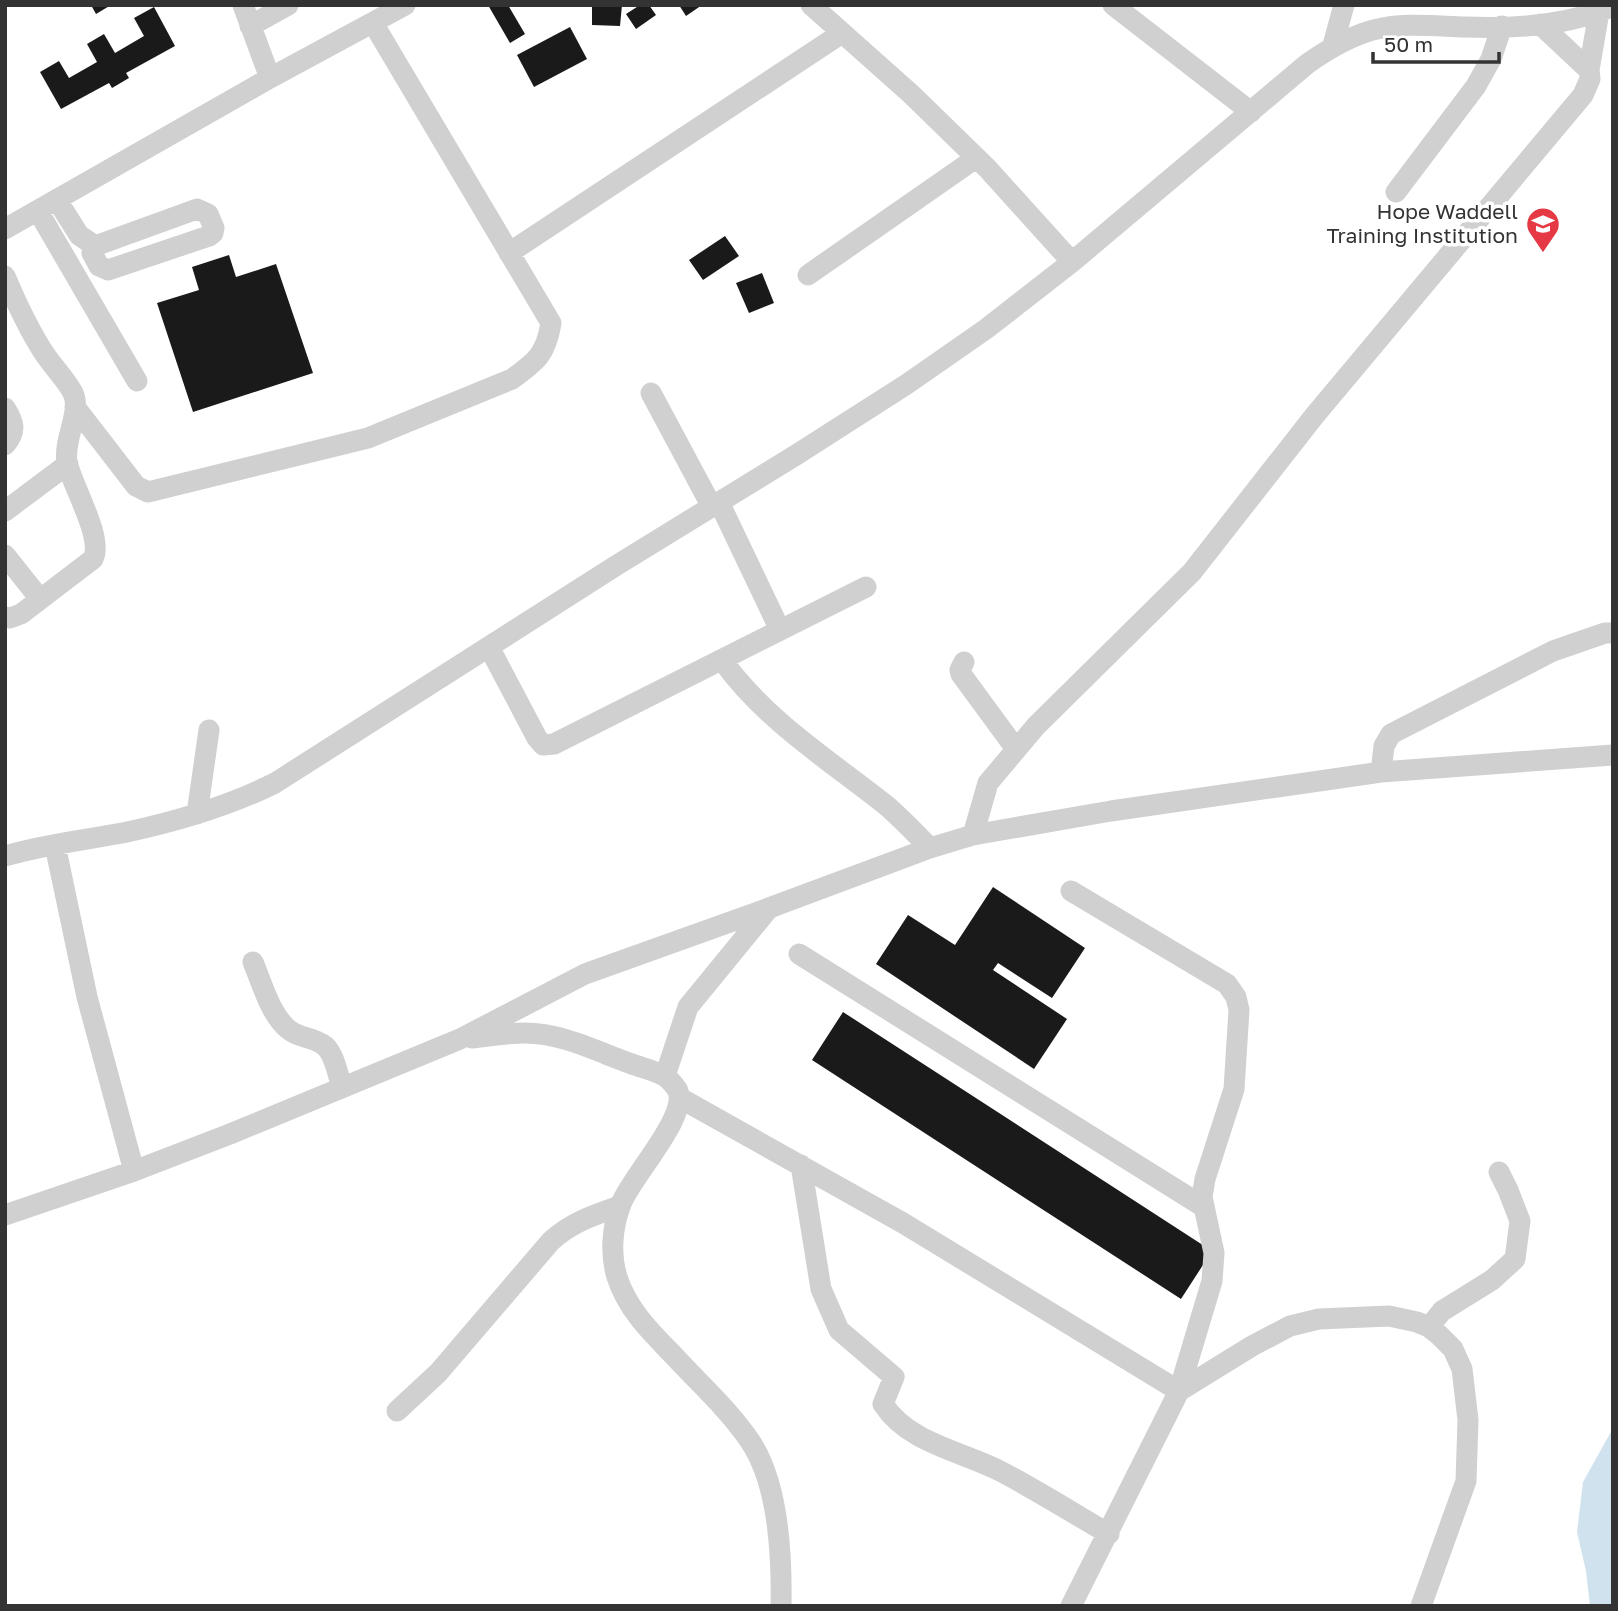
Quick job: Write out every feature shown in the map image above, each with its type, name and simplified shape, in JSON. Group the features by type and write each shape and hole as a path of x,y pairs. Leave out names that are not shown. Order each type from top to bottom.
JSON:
{"street":[{"path":"243,5 270,78"},
{"path":"250,26 288,5"},
{"path":"5,229 270,78 405,5"},
{"path":"811,5 911,94 976,158 1072,262"},
{"path":"1113,5 1251,112"},
{"path":"1333,46 1345,5"},
{"path":"5,856 197,814 247,797 275,783 906,384 986,329 1072,262 1333,46 1353,37 1392,26 1540,24 1585,18 1606,9"},
{"path":"972,835 988,783 1016,749 1035,726 1192,572 1315,415 1583,95 1590,79 1589,70 1606,9"},
{"path":"75,407 136,486 149,492 368,438 512,379 532,365 547,345 551,323 373,23"},
{"path":"1540,24 1589,70"},
{"path":"1396,192 1476,86 1491,59 1503,26"},
{"path":"509,253 842,33"},
{"path":"808,275 976,158"},
{"path":"57,200 79,235 97,256 108,270 209,236 214,228 208,214 197,209 97,256 76,275"},
{"path":"38,211 137,381"},
{"path":"5,276 43,352 74,395 75,407 66,447 68,464 93,535 96,552 93,559 15,617 5,617"},
{"path":"651,393 715,505 780,630"},
{"path":"5,408 14,421 13,436 5,444"},
{"path":"5,511 68,464"},
{"path":"5,555 40,599"},
{"path":"489,647 537,738 543,745 554,744 866,587"},
{"path":"1381,772 1384,746 1391,734 1553,651 1605,633 1613,634"},
{"path":"722,660 738,683 775,720 890,808 930,848"},
{"path":"964,663 961,674 1016,749"},
{"path":"197,814 209,730"},
{"path":"5,1215 134,1171 460,1039 585,974 972,835 1111,811 1381,772 1613,755"},
{"path":"55,845 87,997 134,1171"},
{"path":"1071,891 1227,984 1236,997 1239,1010 1234,1089 1205,1179 1202,1197 1214,1253 1212,1281 1179,1391 1071,1606"},
{"path":"665,1076 688,1007 769,908"},
{"path":"799,954 1204,1207"},
{"path":"253,962 277,1015 288,1029 301,1037 323,1044 329,1050 342,1088"},
{"path":"460,1039 527,1032 564,1039 665,1076 677,1090 680,1107 668,1132 631,1183 620,1206 612,1253 625,1297 636,1315 728,1413 751,1443 763,1468 777,1518 781,1606"},
{"path":"680,1098 903,1223 1179,1391"},
{"path":"801,1165 821,1289 839,1329 894,1377 883,1404 890,1414 908,1431 1000,1471 1109,1534"},
{"path":"1429,1327 1441,1311 1492,1280 1514,1259 1520,1221 1499,1172"},
{"path":"397,1411 438,1374 551,1241 582,1219 620,1206"},
{"path":"1179,1391 1290,1326 1319,1319 1389,1316 1429,1327 1453,1349 1462,1369 1468,1420 1466,1481 1420,1606"}],"water":[{"path":"1613,1428 1613,1606 1590,1606 1586,1571 1577,1532 1583,1482"}],"building":[{"path":"91,5 111,5 96,14"},
{"path":"488,5 508,5 525,34 510,43"},
{"path":"592,5 622,5 620,26 592,25"},
{"path":"640,5 649,5 656,15 636,29 626,14"},
{"path":"679,5 702,5 686,16"},
{"path":"154,7 175,46 126,73 129,78 112,88 109,83 61,109 40,72 59,61 69,78 97,62 87,44 104,34 115,53 144,36 134,18"},
{"path":"570,27 587,59 534,87 517,55"},
{"path":"725,236 739,256 703,280 689,260"},
{"path":"229,255 236,277 276,264 313,373 193,412 157,303 199,290 192,267"},
{"path":"762,273 774,303 749,313 736,283"},
{"path":"993,887 1085,948 1052,998 998,963 993,970 1067,1019 1034,1069 876,964 908,915 955,945"},
{"path":"843,1012 1212,1251 1181,1299 812,1060"}],"place":[{"name":"Hope Waddell Training Institution","path":"1543,254"}]}
